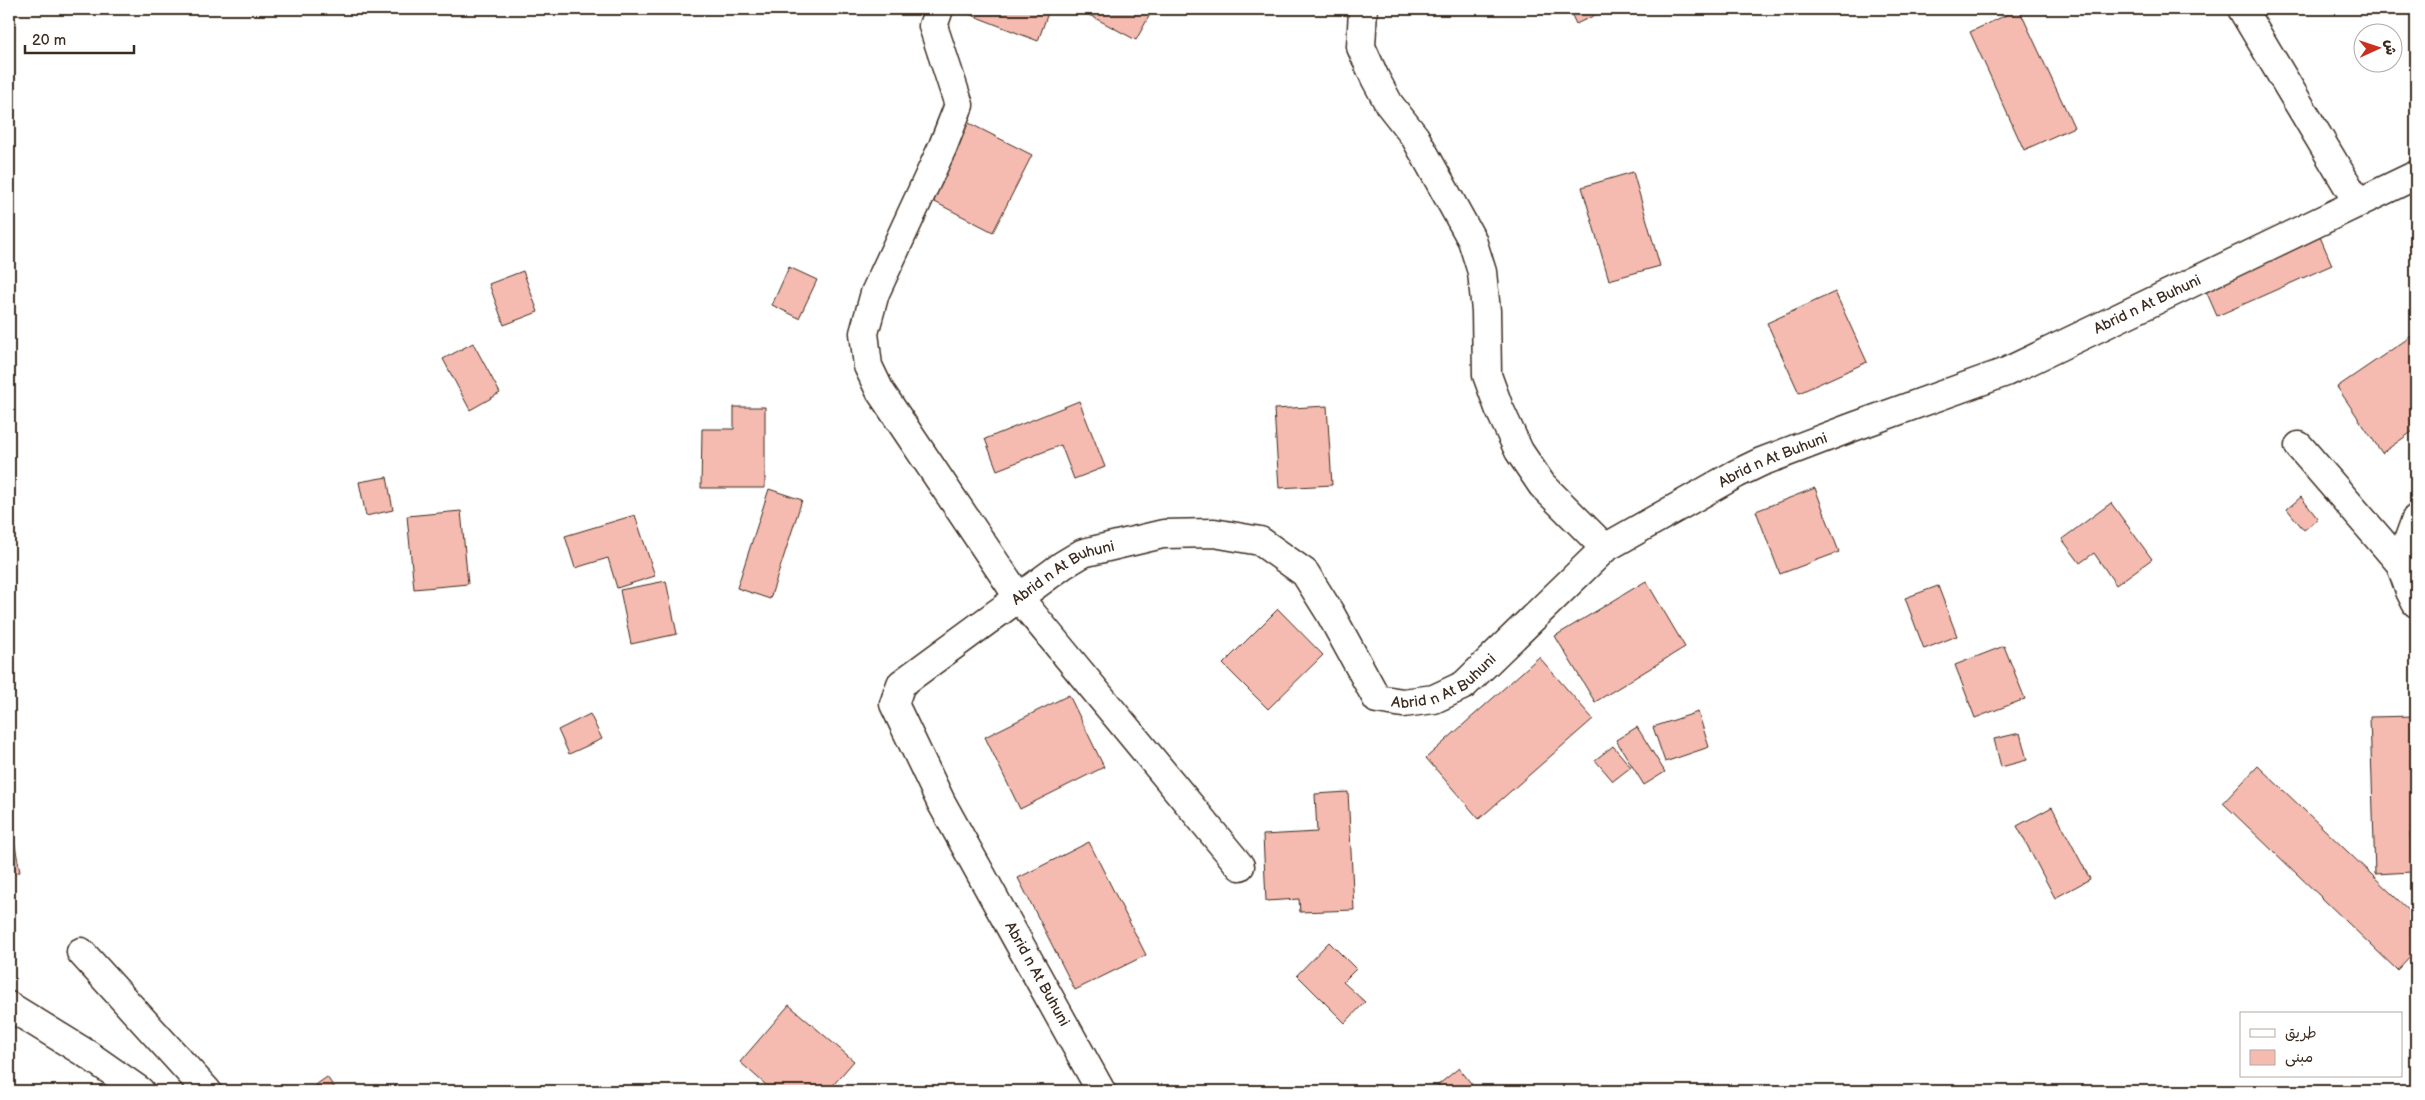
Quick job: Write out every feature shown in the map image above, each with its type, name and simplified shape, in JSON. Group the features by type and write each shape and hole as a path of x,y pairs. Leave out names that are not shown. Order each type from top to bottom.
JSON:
{"street":[{"path":"939,9 933,26 959,104 943,146 875,293 864,333 868,366 880,391 1019,598 1240,866"},
{"path":"1363,9 1361,48 1375,78 1390,104 1415,137 1472,240 1482,272 1486,311 1487,375 1499,408 1519,451 1542,485 1605,548"},
{"path":"2242,9 2358,203"},
{"name":"Abrid n At Buhuni","path":"1101,1091 941,802 894,704 901,684 1063,565 1083,553 1162,534 1214,533 1260,541 1305,573 1330,613 1377,699 1403,703 1434,699 1464,685 1605,548 1634,530 1762,462 2006,372 2416,175"},
{"path":"2299,446 2400,563 2416,603"},
{"path":"2400,563 2416,519"},
{"path":"81,952 207,1091"},
{"path":"9,1006 86,1054 140,1091"}],"building":[{"path":"956,9 1047,9 1049,10 1038,41"},
{"path":"1078,9 1153,9 1136,40"},
{"path":"1569,9 1608,9 1576,24"},
{"path":"2019,9 2074,127 2024,150 1970,32"},
{"path":"2288,9 2303,9 2291,15"},
{"path":"963,120 1032,155 993,232 925,197"},
{"path":"1633,172 1660,266 1609,280 1582,187"},
{"path":"2318,232 2332,265 2217,316 2202,282"},
{"path":"789,267 817,280 799,318 772,305"},
{"path":"523,271 538,312 504,325 489,284"},
{"path":"1835,292 1867,362 1799,393 1767,323"},
{"path":"2416,333 2416,429 2382,453 2337,387"},
{"path":"473,343 500,393 470,410 443,359"},
{"path":"1079,401 1105,467 1074,479 1061,445 997,470 985,439"},
{"path":"1327,406 1332,485 1279,488 1274,409"},
{"path":"734,407 765,407 765,488 701,488 702,429 734,429"},
{"path":"387,477 393,510 366,516 359,482"},
{"path":"1815,488 1839,552 1780,574 1756,511"},
{"path":"769,489 802,500 770,599 737,588"},
{"path":"2301,497 2318,519 2304,530 2287,509"},
{"path":"2111,503 2152,559 2116,585 2094,553 2080,563 2062,539"},
{"path":"461,511 468,584 414,589 407,516"},
{"path":"635,515 655,576 617,588 608,558 575,568 565,536"},
{"path":"666,581 677,634 631,644 620,590"},
{"path":"1646,581 1685,647 1595,702 1555,636"},
{"path":"1938,586 1957,636 1924,649 1905,598"},
{"path":"1278,609 1323,655 1268,709 1223,664"},
{"path":"2004,646 2025,699 1975,718 1955,665"},
{"path":"1539,657 1593,719 1479,819 1426,758"},
{"path":"1069,695 1104,767 1020,809 985,737"},
{"path":"1698,712 1709,747 1665,762 1653,727"},
{"path":"590,714 602,739 569,754 558,730"},
{"path":"2416,716 2416,833 2410,833 2412,872 2375,874 2370,717"},
{"path":"1637,727 1665,772 1644,785 1616,740"},
{"path":"2020,733 2027,760 2001,767 1994,739"},
{"path":"1613,746 1631,767 1613,781 1595,760"},
{"path":"2258,766 2416,917 2416,950 2397,970 2223,803"},
{"path":"1348,792 1354,910 1300,912 1299,899 1266,901 1263,835 1317,832 1315,794"},
{"path":"2052,807 2090,879 2055,898 2017,826"},
{"path":"13,835 20,872 9,874 9,836"},
{"path":"1089,842 1146,955 1075,990 1018,878"},
{"path":"1329,942 1356,969 1343,982 1365,1002 1345,1023 1297,975"},
{"path":"789,1005 854,1061 828,1091 773,1091 740,1062"},
{"path":"1459,1068 1477,1091 1444,1091 1438,1085"},
{"path":"327,1077 337,1091 307,1091"}]}
